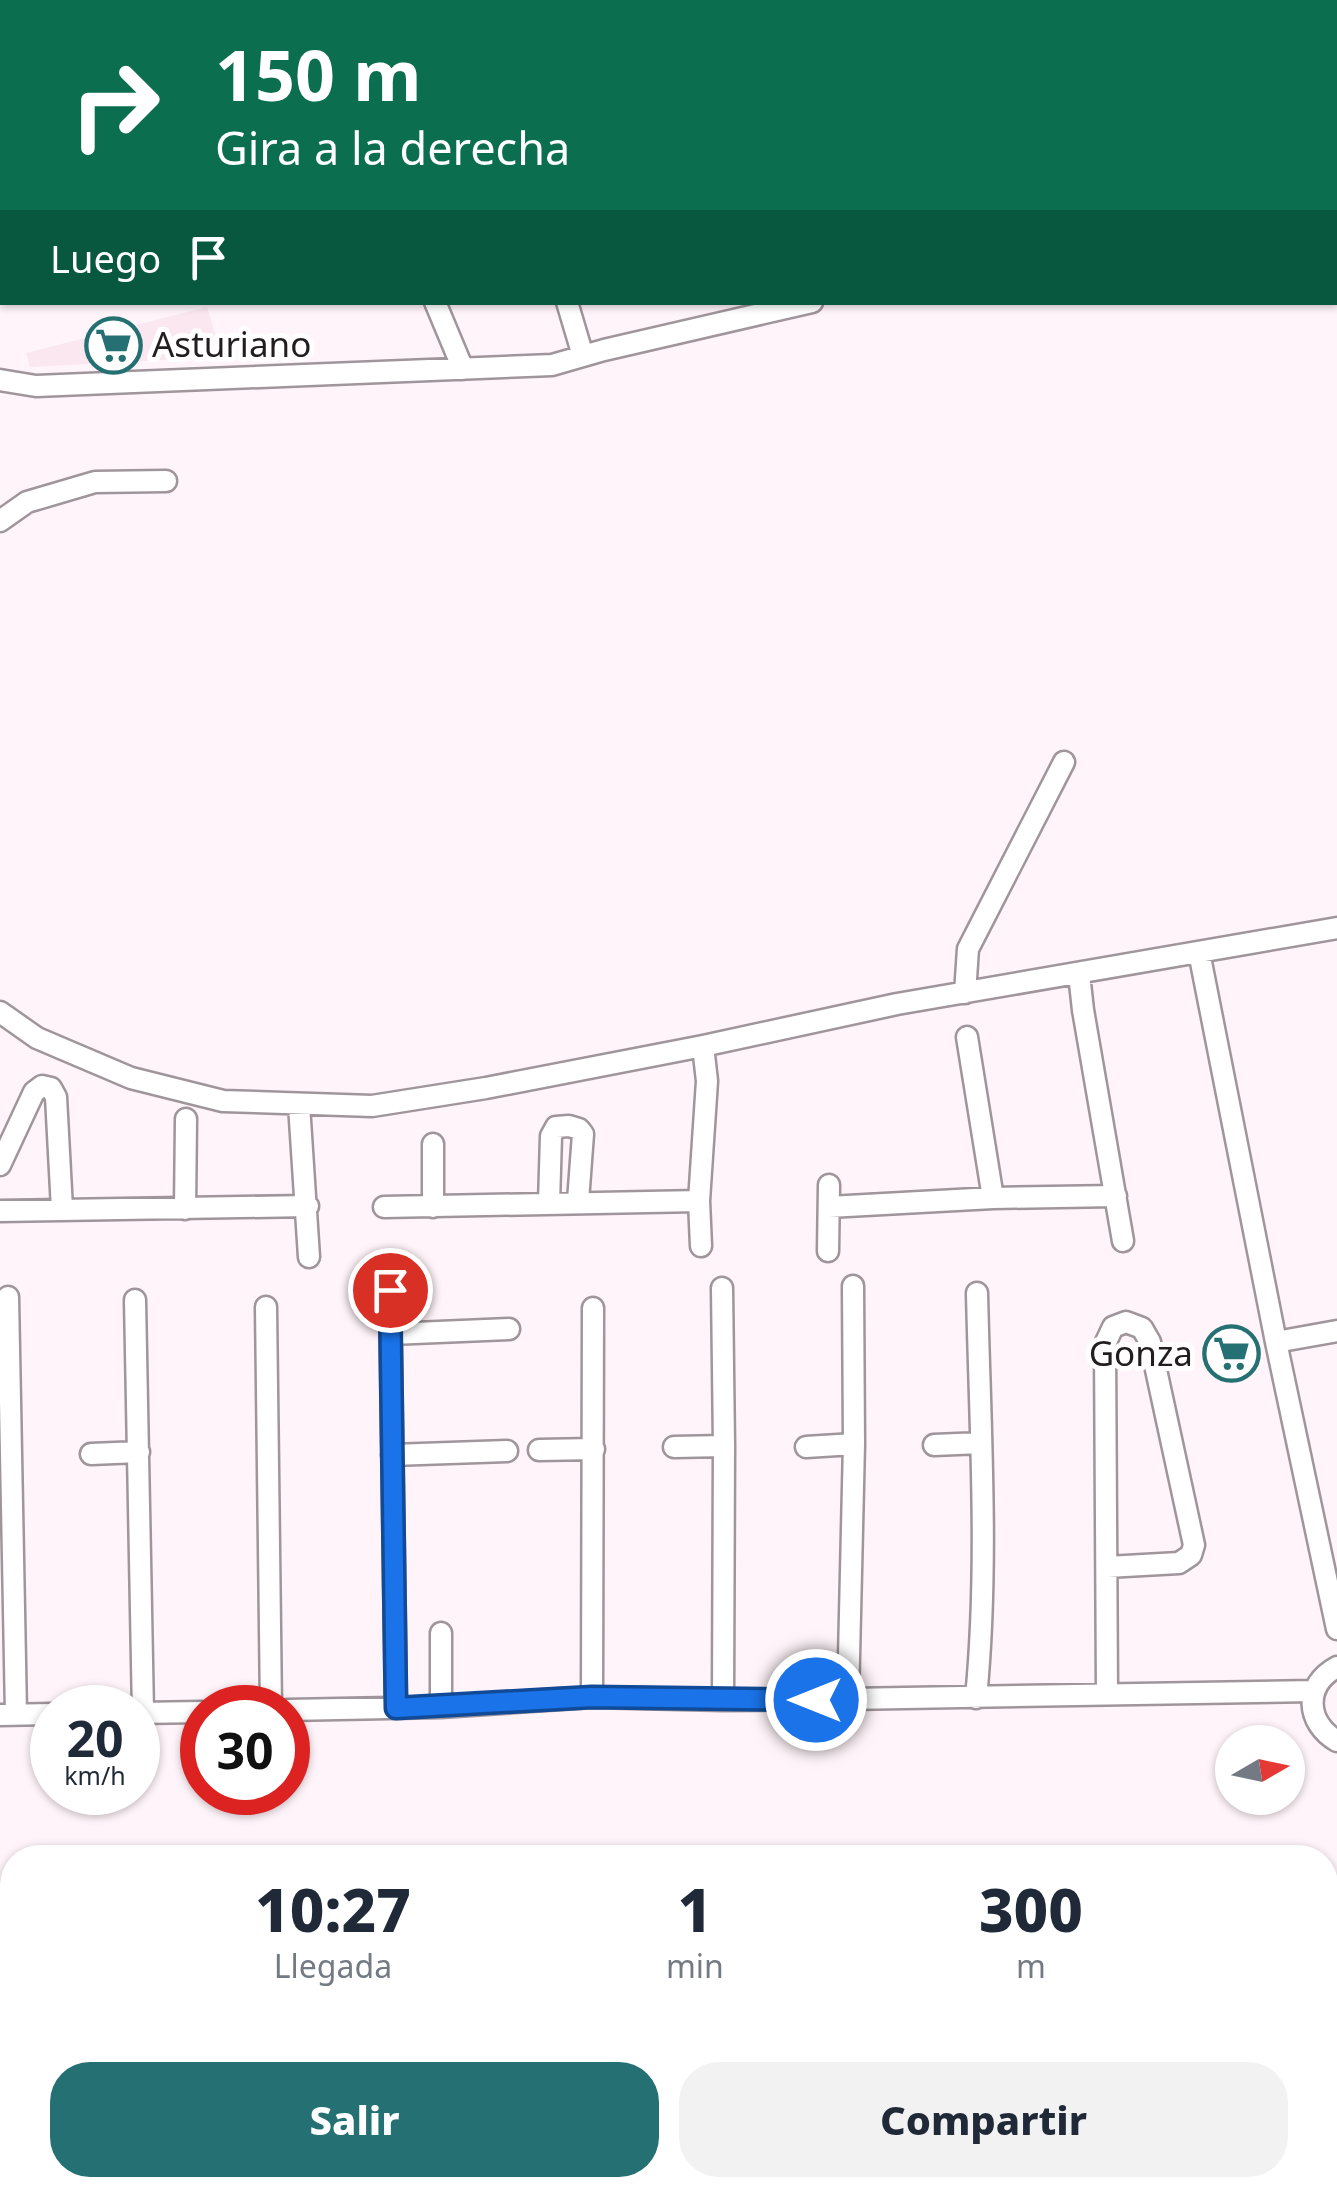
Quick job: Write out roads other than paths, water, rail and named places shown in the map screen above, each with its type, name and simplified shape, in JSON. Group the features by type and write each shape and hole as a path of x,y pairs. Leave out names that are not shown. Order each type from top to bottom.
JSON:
{"street":[{"path":"436,305 463,369"},
{"path":"568,305 583,356"},
{"path":"0,380 36,386 552,365 799,305"},
{"path":"0,521 27,502 95,482 166,481"},
{"path":"965,993 968,950 1064,762"},
{"path":"0,1012 37,1038 131,1078 224,1102 372,1106 486,1088 897,1004 1337,928"},
{"path":"1199,952 1337,1629"},
{"path":"1079,974 1123,1241"},
{"path":"967,1037 993,1198"},
{"path":"701,1246 699,1200 707,1081 702,1046"},
{"path":"0,1165 34,1092 42,1086 51,1088 56,1097 62,1209"},
{"path":"299,1105 310,1257"},
{"path":"185,1208 186,1120"},
{"path":"549,1204 551,1136 556,1127 569,1126 583,1134 578,1202"},
{"path":"433,1144 433,1207"},
{"path":"828,1251 829,1196 1116,1196"},
{"path":"384,1207 699,1200"},
{"path":"0,1211 308,1206"},
{"path":"848,1699 853,1286"},
{"path":"722,1288 722,1700"},
{"path":"390,1290 396,1708"},
{"path":"976,1698 981,1630 977,1293"},
{"path":"8,1297 8,1714"},
{"path":"136,1300 140,1685"},
{"path":"266,1307 271,1685"},
{"path":"592,1697 593,1308"},
{"path":"1107,1567 1180,1563 1194,1545 1150,1342 1142,1328 1126,1322 1113,1327 1105,1344 1107,1694"},
{"path":"392,1334 508,1330"},
{"path":"1276,1342 1337,1331"},
{"path":"806,1446 854,1444"},
{"path":"934,1444 981,1444"},
{"path":"674,1446 724,1446"},
{"path":"539,1450 594,1449"},
{"path":"392,1455 506,1450"},
{"path":"90,1454 138,1452"},
{"path":"441,1634 441,1707"},
{"path":"1337,1667 1321,1679 1312,1705 1324,1732 1337,1742"},
{"path":"310,1710 441,1707 592,1697 976,1698 1314,1691"}],"place":[{"name":"Asturiano","path":"113,345"},
{"name":"Gonza","path":"1232,1354"}]}
